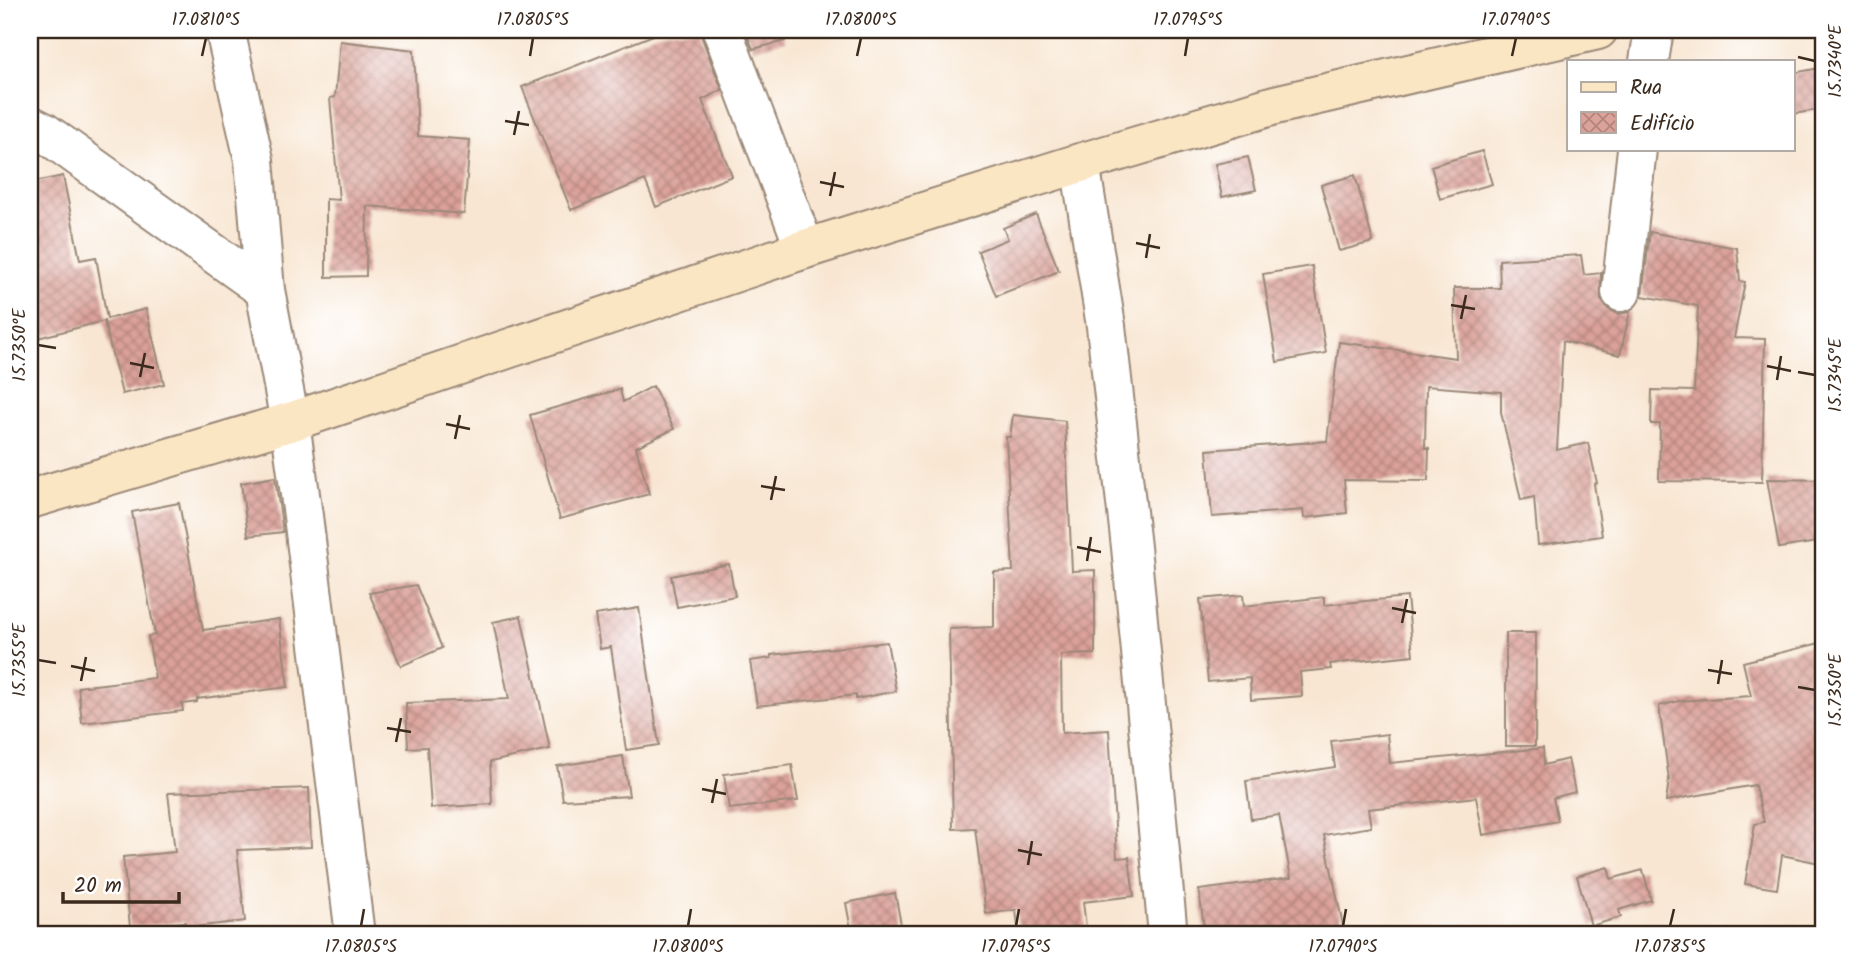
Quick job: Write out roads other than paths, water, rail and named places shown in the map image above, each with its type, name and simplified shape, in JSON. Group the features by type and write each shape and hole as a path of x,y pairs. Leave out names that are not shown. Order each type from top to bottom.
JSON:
{"street":[{"path":"225,30 254,160 265,290 290,422 355,935"},
{"path":"722,30 805,249"},
{"path":"30,499 290,422 805,249 1080,163 1275,106 1598,30"},
{"path":"1649,60 1654,30"},
{"path":"30,125 44,132 265,290"},
{"path":"1621,292 1637,150"},
{"path":"1080,163 1106,326 1131,547 1168,935"}]}
